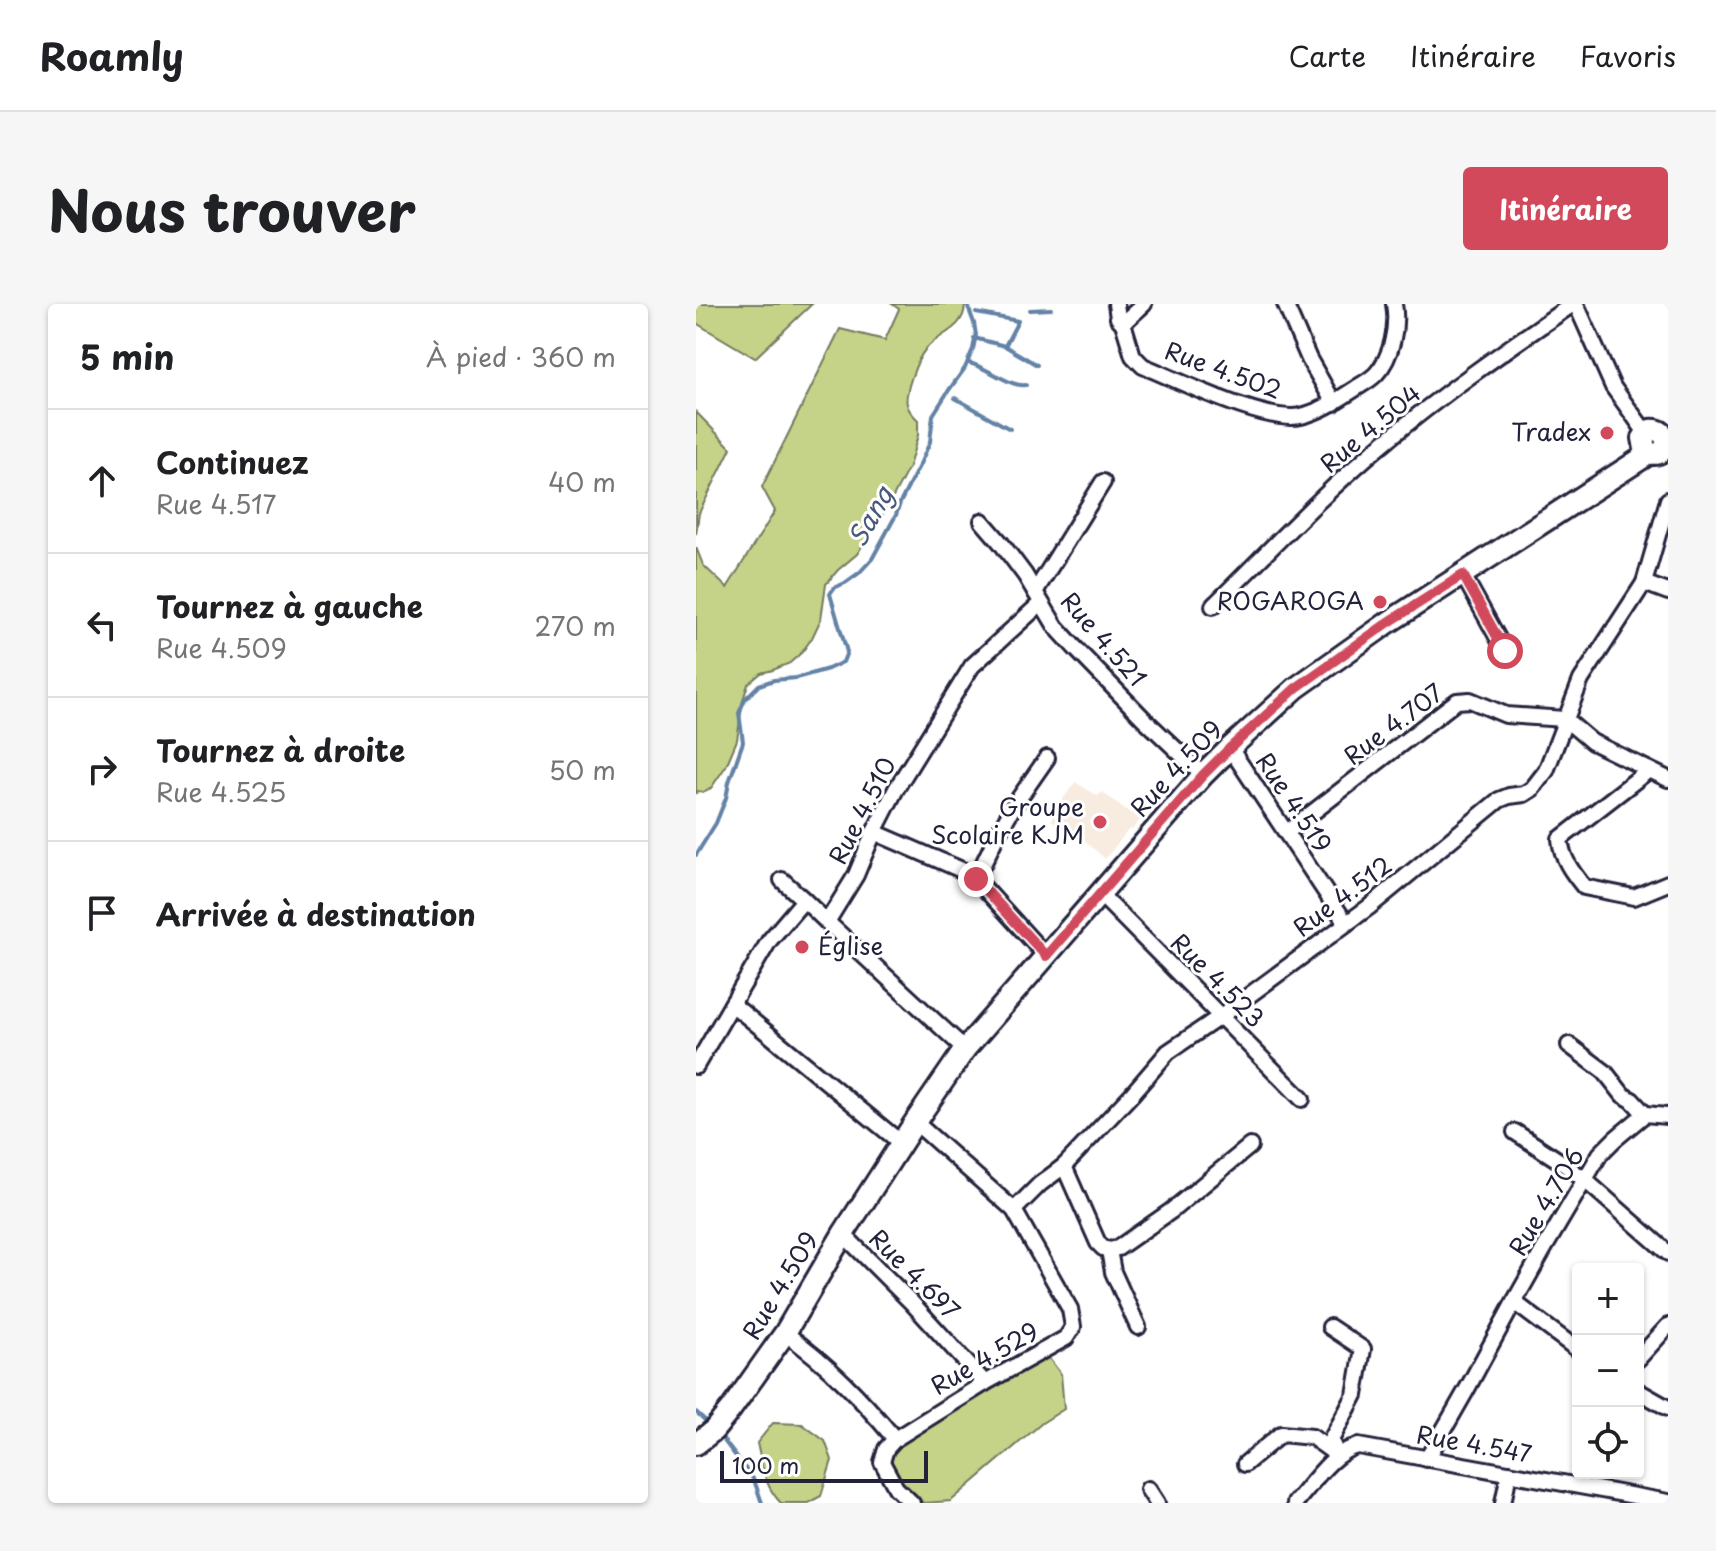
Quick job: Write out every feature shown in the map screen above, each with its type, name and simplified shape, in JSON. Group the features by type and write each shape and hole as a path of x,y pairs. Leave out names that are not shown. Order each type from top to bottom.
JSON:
{"street":[{"name":"Rue 4.502","path":"1116,304 1118,318 1123,323 1133,356 1143,366 1257,412 1298,417 1334,403 1376,375 1389,353 1395,326 1394,304"},
{"path":"1123,323 1144,304"},
{"path":"1285,304 1309,359 1334,403"},
{"path":"1574,304 1613,387 1660,436"},
{"name":"Rue 4.504","path":"1213,606 1380,446 1493,359 1574,304"},
{"name":"Rue 4.509","path":"696,1444 714,1430 785,1333 843,1234 965,1049 1203,775 1296,688 1660,436"},
{"name":"Rue 4.510","path":"827,922 856,875 896,789 972,666 1038,597 1103,482"},
{"name":"Rue 4.512","path":"1014,1210 1064,1166 1168,1052 1369,907 1499,800 1532,789 1546,771 1581,680 1644,583 1668,500"},
{"name":"Rue 4.521","path":"982,521 1001,543 1056,627 1143,718 1203,775"},
{"path":"1463,575 1505,651"},
{"path":"1644,583 1668,592"},
{"name":"Rue 4.707","path":"1286,833 1457,701 1470,700 1506,715 1565,719"},
{"path":"1565,719 1592,742 1668,779"},
{"name":"Rue 4.519","path":"1230,748 1346,923"},
{"path":"976,879 1015,804 1047,758"},
{"path":"1649,770 1560,839 1560,847 1566,864 1584,887 1634,897 1668,883"},
{"path":"874,832 976,879 1046,956"},
{"path":"782,880 965,1049"},
{"name":"Rue 4.523","path":"1100,894 1302,1099"},
{"path":"696,1066 764,947 804,900"},
{"path":"732,1004 901,1143"},
{"path":"1569,1045 1605,1072 1623,1095 1645,1114 1668,1116"},
{"name":"Rue 4.706","path":"1427,1459 1600,1154 1645,1114"},
{"name":"Rue 4.529","path":"895,1439 985,1383 1066,1338 1073,1327 1070,1309 1014,1210 915,1122"},
{"path":"1515,1132 1585,1180 1668,1253"},
{"path":"1064,1166 1098,1243 1109,1250 1118,1248 1171,1211 1250,1146"},
{"name":"Rue 4.697","path":"843,1234 985,1383"},
{"path":"1109,1250 1113,1272 1138,1327"},
{"path":"1514,1302 1572,1346"},
{"path":"1644,1352 1668,1326"},
{"path":"1330,1327 1363,1349 1355,1395 1331,1440 1337,1455"},
{"path":"785,1333 820,1359 865,1403 895,1439 886,1449 882,1462 896,1488 912,1503"},
{"path":"1644,1394 1668,1408"},
{"path":"1245,1464 1281,1434 1312,1437 1337,1455"},
{"name":"Rue 4.547","path":"1337,1455 1347,1448 1358,1446 1668,1502"},
{"path":"1295,1503 1337,1455"},
{"path":"1503,1503 1509,1473"},
{"path":"1148,1489 1157,1503"}],"shaded area":[{"name":"Groupe Scolaire KJM","path":"1075,782 1098,796 1102,792 1140,820 1105,859 1070,827 1059,820 1056,823 1051,820"}],"green space":[{"path":"696,304 812,304 755,358 696,323"},
{"path":"892,304 965,304 961,320 930,344 912,377 907,404 918,420 918,435 909,467 857,554 826,584 821,619 802,652 790,663 761,673 748,684 737,740 726,766 711,788 704,792 697,791 696,794 696,547 703,565 727,588 775,511 762,487 840,329 885,340 899,309"},
{"path":"696,412 731,448 699,513 696,534"},
{"path":"1048,1357 1061,1374 1064,1409 1042,1423 951,1501 924,1503 908,1491 890,1468 891,1452 914,1434"},
{"path":"773,1423 802,1424 825,1441 832,1460 821,1496 808,1503 781,1503 771,1490 764,1475 757,1443"}],"waterway":[{"name":"Sang","path":"696,855 716,823 726,798 743,742 739,713 745,699 759,685 796,678 843,662 847,652 830,594 834,588 859,573 872,559 896,515 930,442 933,415 965,368 973,349 976,335 967,304"},
{"path":"1030,310 1051,309"},
{"path":"976,313 1018,321 1005,346"},
{"path":"974,338 1005,346 1037,365"},
{"path":"969,363 1012,383 1026,385"},
{"path":"955,398 1010,429"},
{"name":"Sang","path":"696,1412 709,1424"},
{"name":"Sang","path":"718,1433 754,1480 762,1503"}],"place":[{"name":"Tradex","path":"1607,433"},
{"name":"ROGAROGA","path":"1380,602"},
{"name":"Groupe Scolaire KJM","path":"1100,822"},
{"name":"Église","path":"802,947"}],"route":[{"path":"976,879 1046,956 1230,748 1296,688 1389,622 1463,575 1505,651"}]}
